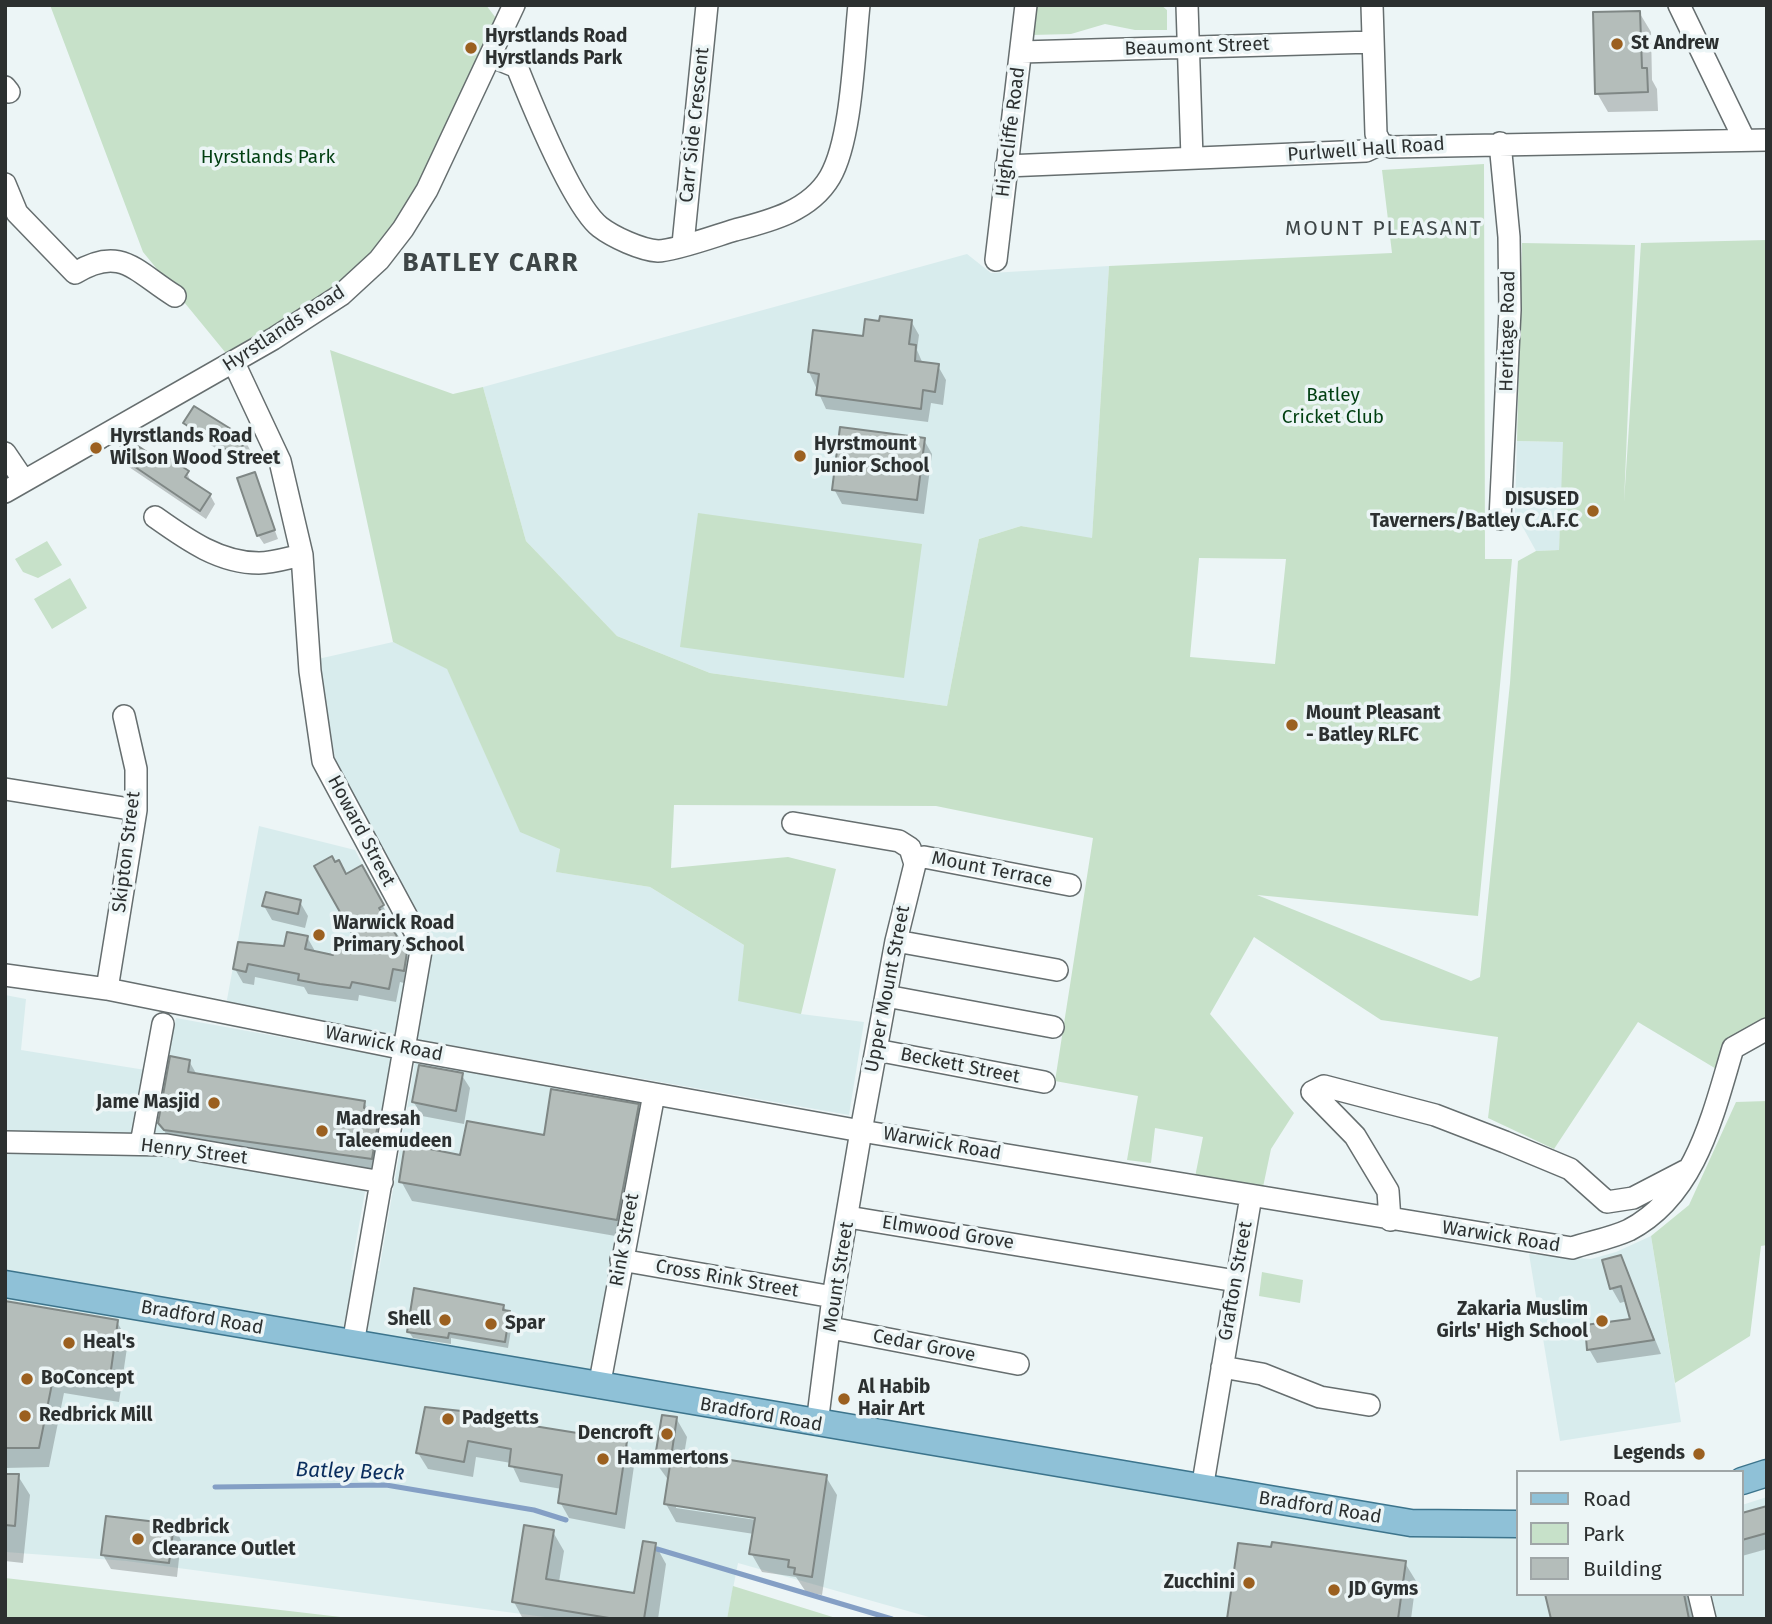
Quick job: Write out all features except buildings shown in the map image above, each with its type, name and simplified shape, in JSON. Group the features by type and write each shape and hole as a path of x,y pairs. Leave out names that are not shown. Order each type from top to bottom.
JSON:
{"main road":[{"name":"Bradford Road","path":"5,1284 1410,1523 1516,1524"},
{"path":"1744,1480 1767,1473"}],"street":[{"name":"Hyrstlands Road","path":"14,487 234,363 341,295 379,260 427,190 514,5"},
{"name":"Carr Side Crescent","path":"683,244 707,5"},
{"path":"491,56 517,67 539,121 581,203 599,226 634,244 659,251 773,220 806,204 830,177 844,135 859,5"},
{"name":"Highcliffe Road","path":"996,260 1026,5"},
{"path":"1187,5 1192,158"},
{"path":"1372,5 1376,134 1381,145"},
{"path":"1679,5 1744,139"},
{"name":"Beaumont Street","path":"1021,52 1373,41"},
{"name":"Purlwell Hall Road","path":"1006,166 1366,151 1381,145 1767,140"},
{"name":"Heritage Road","path":"1500,143 1509,237 1510,310 1500,519"},
{"path":"5,184 17,213 75,273 95,261 115,258 175,296"},
{"name":"Howard Street","path":"234,363 281,461 302,555 310,671 323,761 422,944 353,1344"},
{"path":"5,453 14,487"},
{"path":"155,517 198,547 237,560 260,563 302,555"},
{"name":"Skipton Street","path":"107,989 135,810 136,769 124,716"},
{"path":"5,789 135,810"},
{"name":"Mount Terrace","path":"793,823 899,841 913,857 924,857 1069,890"},
{"name":"Upper Mount Street","path":"861,1130 913,857"},
{"path":"896,941 1057,970"},
{"name":"Warwick Road","path":"5,975 107,989 405,1049 654,1094 1390,1220 1572,1248 1629,1230 1666,1201 1705,1141 1733,1048 1767,1029"},
{"path":"886,996 1053,1027"},
{"path":"141,1144 163,1024"},
{"name":"Beckett Street","path":"876,1050 1044,1082"},
{"path":"1390,1220 1388,1191 1355,1136 1312,1092 1324,1086 1435,1115 1570,1169 1607,1202 1633,1198 1687,1170"},
{"name":"Rink Street","path":"599,1387 654,1094"},
{"name":"Mount Street","path":"817,1424 833,1297 861,1130"},
{"name":"Henry Street","path":"5,1142 167,1145 382,1182"},
{"name":"Grafton Street","path":"1202,1489 1251,1196"},
{"name":"Elmwood Grove","path":"848,1217 1236,1281"},
{"name":"Cross Rink Street","path":"621,1260 833,1297"},
{"name":"Cedar Grove","path":"831,1328 1018,1364"},
{"name":"Grafton Street","path":"1222,1367 1262,1374 1320,1396 1369,1405"},
{"path":"1699,1596 1705,1619"}],"shaded area":[{"name":"Hyrstmount Junior School","path":"967,254 991,273 1109,266 1092,539 1021,526 979,539 947,706 710,673 617,636 526,541 483,387"},
{"path":"1517,441 1564,442 1559,550 1536,551 1515,513"},
{"path":"393,642 447,668 520,831 560,848 557,872 650,887 744,945 801,1014 864,1022 849,1115 415,1039 429,948 335,758 318,659"},
{"name":"Warwick Road Primary School","path":"259,826 355,850 408,954 396,1035 226,1005"},
{"path":"5,995 26,999 21,1050 164,1073 176,1018 396,1058 377,1165 365,1192 351,1270 379,1271 416,1056 642,1098 610,1294 589,1375 5,1274"},
{"name":"Zakaria Muslim Girls' High School","path":"1651,1236 1681,1422 1560,1441 1529,1254 1591,1259 1616,1252"},
{"path":"5,1284 1263,1498 1516,1523 1516,1596 1687,1596 1693,1619 936,1619 738,1563 727,1619 559,1619 126,1561 5,1552"},
{"path":"1767,1497 1767,1619 1716,1619 1710,1596 1744,1596 1744,1504"}],"green space":[{"name":"Hyrstlands Park","path":"50,5 486,5 505,30 379,260 234,363 143,252"},
{"path":"1034,5 1161,5 1167,10 1167,30 1135,30 1105,24 1071,34 1031,35"},
{"name":"Batley Cricket Club","path":"1484,164 1485,559 1512,559 1478,916 1257,895 1471,981 1480,977 1510,683 1518,561 1536,551 1559,550 1563,442 1517,441 1522,243 1635,245 1624,502 1641,243 1767,240 1767,1018 1726,1039 1718,1070 1638,1022 1554,1149 1488,1118 1498,1037 1381,1020 1254,937 1210,1014 1294,1113 1271,1149 1263,1187 1195,1177 1203,1137 1155,1128 1151,1163 1127,1160 1138,1096 1055,1081 1093,838 936,806 674,805 671,868 788,857 836,869 801,1014 738,1001 744,945 650,887 556,872 560,849 520,832 447,669 393,642 330,350 453,394 483,387 526,541 617,636 710,673 947,706 979,539 1021,526 1092,538 1109,266 1392,253 1382,170","holes":["1199,558 1286,559 1275,664 1190,657"]},
{"path":"698,513 922,544 904,678 680,647"},
{"path":"47,541 62,565 38,578 23,572 15,559"},
{"path":"70,578 87,608 52,629 34,599"},
{"path":"1767,1101 1767,1245 1761,1246 1750,1336 1675,1383 1651,1236 1689,1205 1736,1102"},
{"path":"1262,1272 1303,1280 1300,1303 1259,1296"},
{"path":"5,1578 358,1619 5,1619"},
{"path":"733,1586 839,1619 727,1619"}],"waterway":[{"name":"Batley Beck","path":"215,1487 386,1485 534,1510 566,1520"},
{"name":"Batley Beck","path":"657,1549 892,1619"}],"place":[{"name":"St Andrew","path":"1617,44"},
{"name":"Hyrstlands Road Hyrstlands Park","path":"471,48"},
{"name":"Hyrstlands Road Wilson Wood Street","path":"96,448"},
{"name":"Hyrstmount Junior School","path":"800,456"},
{"name":"DISUSED Taverners/Batley C.A.F.C","path":"1593,511"},
{"name":"Mount Pleasant - Batley RLFC","path":"1292,725"},
{"name":"Warwick Road Primary School","path":"319,935"},
{"name":"Jame Masjid","path":"214,1103"},
{"name":"Madresah Taleemudeen","path":"322,1131"},
{"name":"Shell","path":"445,1320"},
{"name":"Zakaria Muslim Girls' High School","path":"1602,1321"},
{"name":"Spar","path":"491,1324"},
{"name":"Heal's","path":"69,1343"},
{"name":"BoConcept","path":"27,1379"},
{"name":"Al Habib Hair Art","path":"844,1399"},
{"name":"Redbrick Mill","path":"25,1416"},
{"name":"Padgetts","path":"448,1419"},
{"name":"Dencroft","path":"667,1434"},
{"name":"Legends","path":"1699,1454"},
{"name":"Hammertons","path":"603,1459"},
{"name":"Redbrick Clearance Outlet","path":"138,1539"},
{"name":"Zucchini","path":"1249,1583"},
{"name":"JD Gyms","path":"1334,1590"}],"district":[{"name":"MOUNT PLEASANT","path":"1384,229"},
{"name":"BATLEY CARR","path":"491,264"}]}
